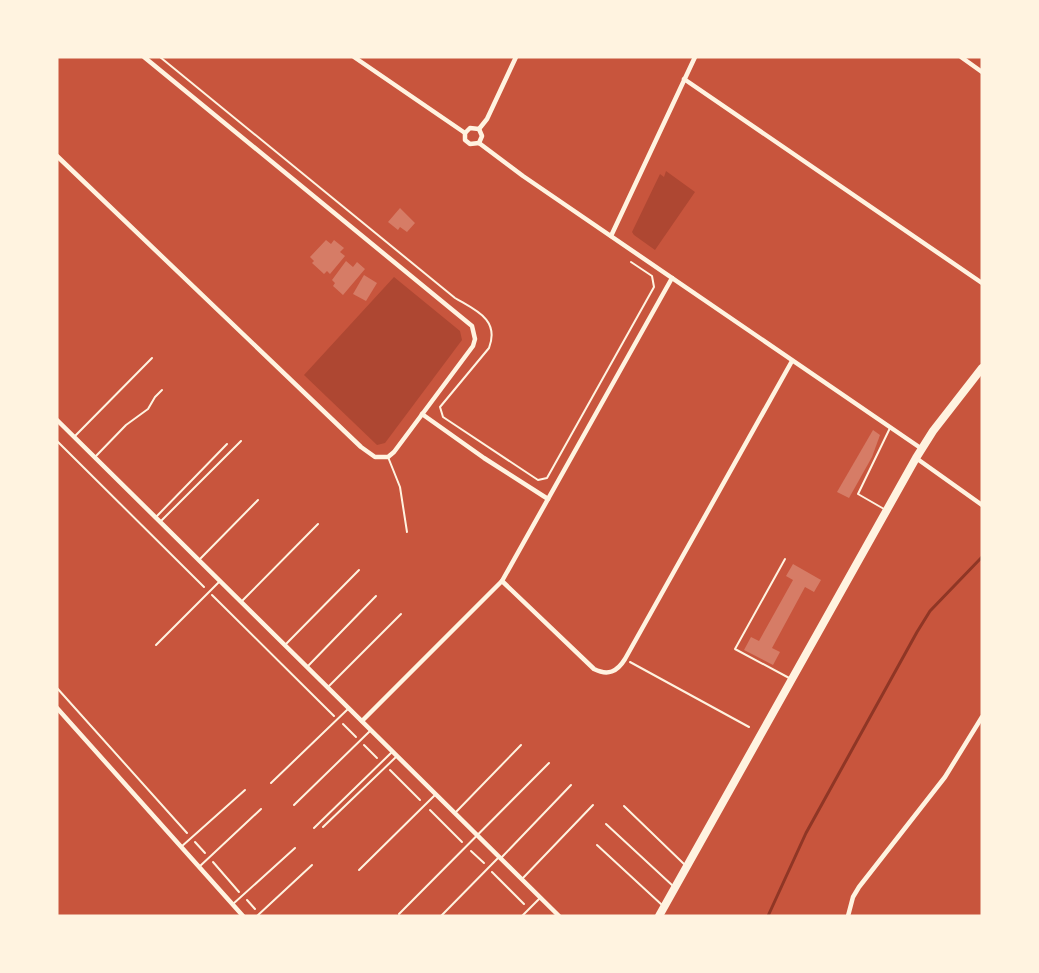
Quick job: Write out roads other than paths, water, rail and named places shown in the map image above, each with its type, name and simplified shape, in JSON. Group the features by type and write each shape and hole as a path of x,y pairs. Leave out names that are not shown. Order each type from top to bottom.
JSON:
{"highway":[{"path":"659,916 916,458 982,369"}],"street":[{"path":"57,156 361,447 375,457 388,457 473,346 474,331 467,320 144,57"},
{"path":"354,57 465,133"},
{"path":"479,129 487,119 516,57"},
{"path":"611,236 695,57"},
{"path":"961,57 982,72"},
{"path":"684,80 982,283"},
{"path":"479,129 470,128 465,133 465,140 470,144 479,143 922,449"},
{"path":"479,129 482,136 479,143"},
{"path":"362,721 502,581 672,278"},
{"path":"502,581 594,669 608,673 614,671 625,659 792,361"},
{"path":"422,414 484,458 548,499"},
{"path":"57,420 559,916"},
{"path":"916,458 982,505"},
{"path":"57,708 243,916"},
{"path":"848,916 853,897 859,887 945,777 982,717"}],"lane":[{"path":"74,437 152,358"},
{"path":"95,458 126,425 147,408 162,390"},
{"path":"886,510 858,494 890,428"},
{"path":"160,522 241,441"},
{"path":"156,517 227,444"},
{"path":"388,457 400,487 407,532"},
{"path":"199,560 258,500"},
{"path":"241,602 318,524"},
{"path":"785,559 735,649 791,679"},
{"path":"285,645 359,570"},
{"path":"156,645 220,581"},
{"path":"307,667 376,597"},
{"path":"328,688 401,614"},
{"path":"271,783 349,708"},
{"path":"294,805 371,729"},
{"path":"455,813 521,745"},
{"path":"314,828 392,751"},
{"path":"323,827 397,756"},
{"path":"399,914 549,763"},
{"path":"441,916 571,785"},
{"path":"181,847 245,790"},
{"path":"359,870 436,794"},
{"path":"522,879 592,805"},
{"path":"624,806 687,867"},
{"path":"199,867 261,809"},
{"path":"606,824 675,888"},
{"path":"597,845 664,907"},
{"path":"232,904 295,848"},
{"path":"258,915 312,865"},
{"path":"522,916 540,897"}],"waterway":[{"path":"768,916 806,833 917,632 930,611 982,557"}]}
